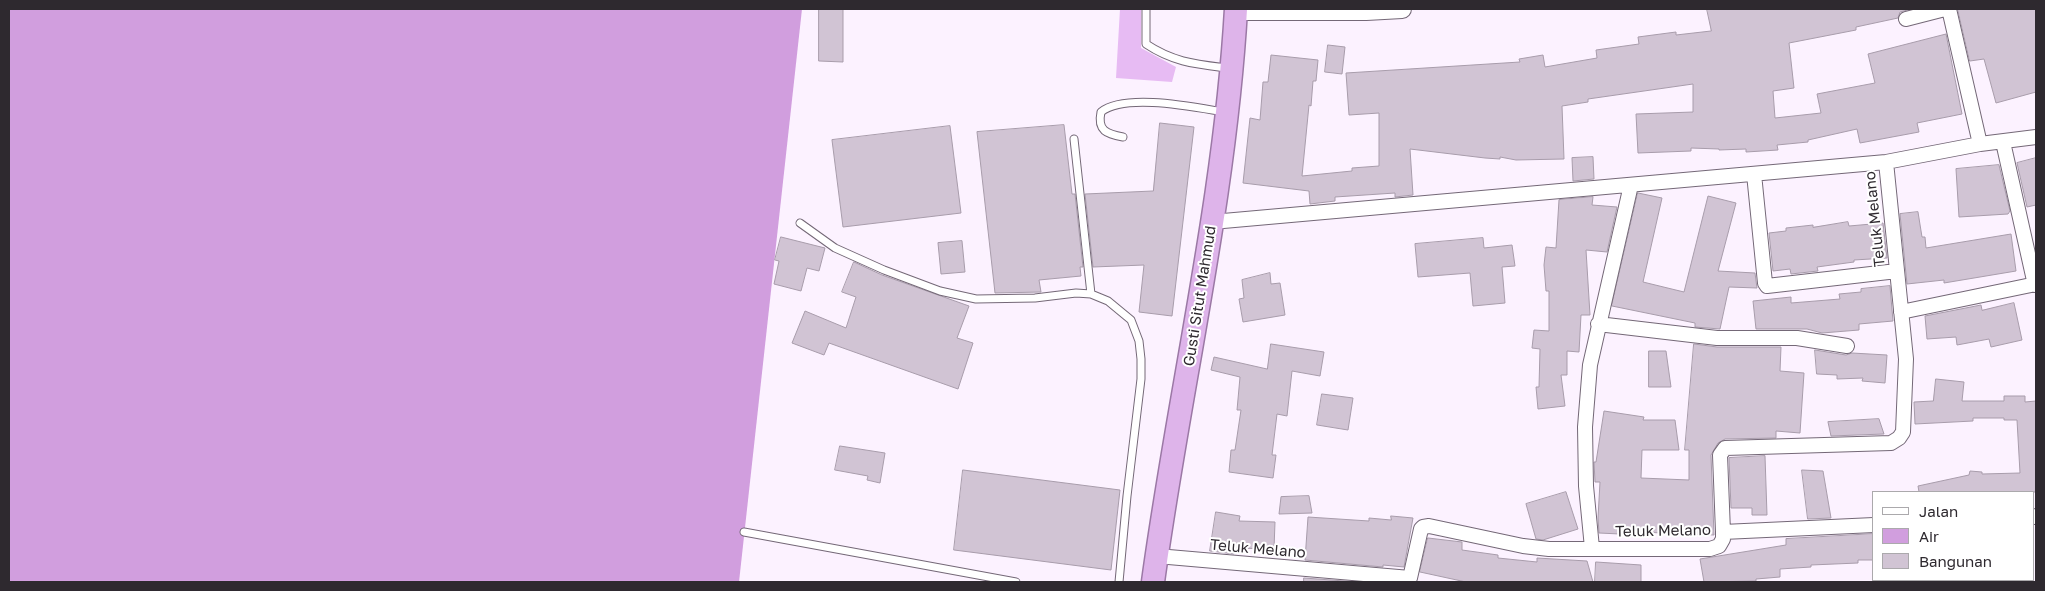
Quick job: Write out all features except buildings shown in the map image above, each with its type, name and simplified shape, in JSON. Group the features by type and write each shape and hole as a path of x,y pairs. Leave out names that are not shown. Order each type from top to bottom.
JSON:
{"highway":[{"name":"Gusti Situt Mahmud","path":"1153,582 1212,222 1233,69 1236,10"}],"street":[{"path":"1236,10 1366,11 1402,9"},
{"path":"1906,19 1947,9 1980,144"},
{"path":"1212,222 1886,162 1980,144 2036,137"},
{"path":"1901,312 2036,284 2003,142"},
{"name":"Teluk Melano","path":"1157,556 1410,580 1420,529 1423,526 1523,546 1549,549 1710,548 1719,546 1723,539 1720,455 1725,448 1892,443 1903,432 1906,359 1886,162"},
{"path":"1754,174 1765,283 1767,286 1897,271"},
{"path":"1592,548 1586,486 1585,427 1590,365 1631,185"},
{"path":"1598,324 1717,338 1797,338 1847,346"},
{"path":"1723,532 1872,525"}],"lane":[{"path":"1146,9 1146,44 1153,49 1181,62 1233,69"},
{"path":"1123,137 1103,132 1101,128 1100,112 1108,106 1126,103 1184,105 1226,113"},
{"path":"1074,139 1091,294"},
{"path":"800,223 835,248 884,270 955,294 976,299 1035,298 1076,293 1091,294 1108,301 1131,320 1141,358 1138,414 1127,496 1120,582"},
{"path":"744,532 1016,582"}],"shaded area":[{"path":"1120,9 1141,9 1141,48 1176,67 1172,82 1116,78"}],"water":[{"path":"9,9 802,9 739,582 9,582"}]}
